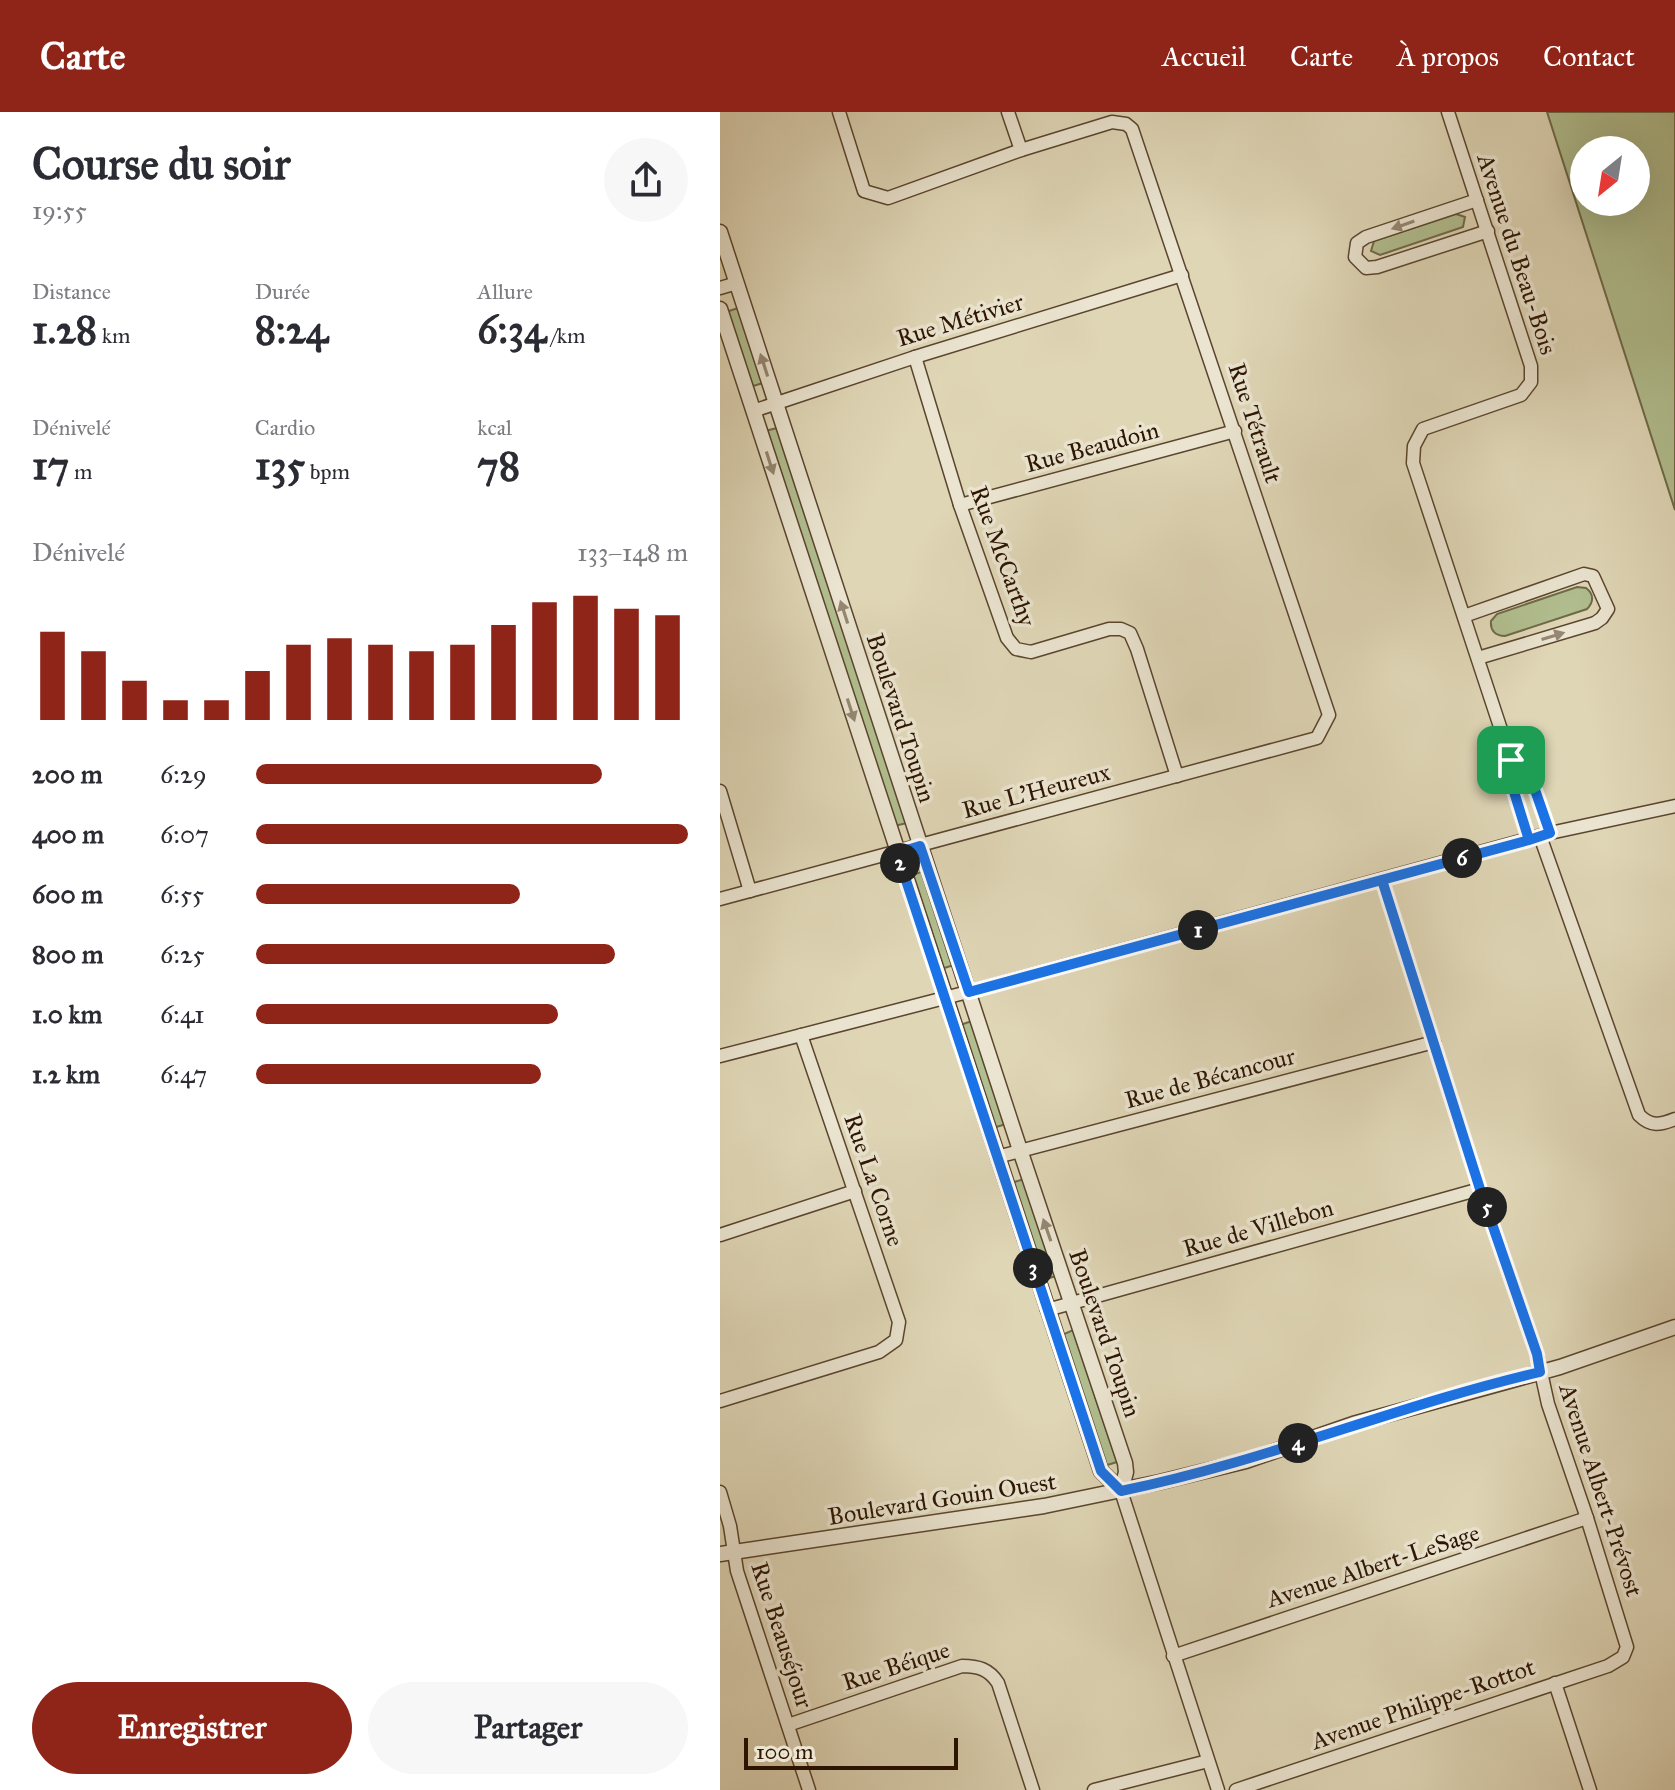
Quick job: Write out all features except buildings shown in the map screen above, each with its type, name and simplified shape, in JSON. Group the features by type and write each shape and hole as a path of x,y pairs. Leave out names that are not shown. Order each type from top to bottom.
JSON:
{"street":[{"path":"839,112 864,191 888,198 1021,150 1008,112"},
{"name":"Avenue du Beau-Bois","path":"1448,112 1531,366 1531,382 1521,395 1423,429 1414,446 1413,463 1511,760 1510,779 1540,836 1639,1115 1655,1125 1675,1119"},
{"name":"Rue Tétrault","path":"1021,150 1112,122 1126,124 1136,137 1329,715 1317,738"},
{"path":"1477,200 1366,237 1357,243 1355,257 1366,268 1377,267 1488,231"},
{"name":"Boulevard Toupin","path":"720,232 1125,1463 1121,1491"},
{"name":"Rue Métivier","path":"753,411 915,357 1182,275"},
{"path":"720,288 737,283"},
{"name":"Boulevard Toupin","path":"720,309 1101,1471 1121,1491 1218,1790"},
{"name":"Rue McCarthy","path":"915,357 960,505 1007,638 1016,649 1031,652 1109,629 1130,633 1177,776"},
{"name":"Rue Beaudoin","path":"960,505 1235,431"},
{"path":"1464,616 1584,574 1593,576 1599,583 1608,609 1595,623 1478,658"},
{"name":"Rue L'Heureux","path":"720,899 1317,738"},
{"name":"Avenue du Beau-Bois","path":"1511,760 1527,767 1540,836"},
{"path":"720,791 750,891"},
{"path":"720,1056 969,992 1540,836 1675,806"},
{"name":"Avenue Albert-Prévost","path":"1382,880 1480,1189 1537,1354 1548,1404 1626,1641 1623,1657"},
{"name":"Rue La Corne","path":"720,1401 879,1352 896,1340 899,1322 801,1035"},
{"name":"Rue de Bécancour","path":"997,1157 1434,1042"},
{"name":"Rue de Villebon","path":"1047,1310 1480,1189"},
{"path":"720,1235 855,1191"},
{"name":"Boulevard Gouin Ouest","path":"727,1553 1044,1506 1121,1491 1246,1461 1353,1424 1540,1372 1675,1327"},
{"name":"Rue Beauséjour","path":"720,1492 730,1526 727,1553 737,1571 809,1790"},
{"name":"Avenue Albert-LeSage","path":"1173,1656 1587,1518"},
{"name":"Avenue Philippe-Rottot","path":"1236,1790 1608,1666 1623,1657"},
{"name":"Rue Béique","path":"788,1725 962,1666 980,1668 991,1674 998,1683 1033,1790"},
{"path":"1555,1683 1590,1790"},
{"path":"1094,1790 1208,1761"}],"green space":[{"path":"1547,112 1675,112 1675,510 1580,216 1650,216 1650,136 1570,136 1570,184"},
{"path":"1456,214 1465,217 1463,227 1380,255 1371,251 1374,241"},
{"path":"738,308 763,383 750,387 726,312"},
{"path":"777,428 907,823 894,826 765,431"},
{"path":"1577,587 1586,588 1592,595 1587,609 1505,636 1492,630 1491,621 1497,614"},
{"path":"923,871 954,965 941,969 911,876"},
{"path":"972,1021 1006,1124 993,1128 960,1025"},
{"path":"1024,1179 1056,1276 1043,1280 1011,1183"},
{"path":"1073,1330 1117,1462 1104,1466 1062,1335"}],"route":[{"path":"1511,760 1510,779 1529,840 969,992 920,846 897,853 1101,1471 1121,1491 1246,1461 1353,1424 1540,1372 1537,1354 1480,1189 1382,880 1529,840 1550,833 1527,767 1511,760"}]}
